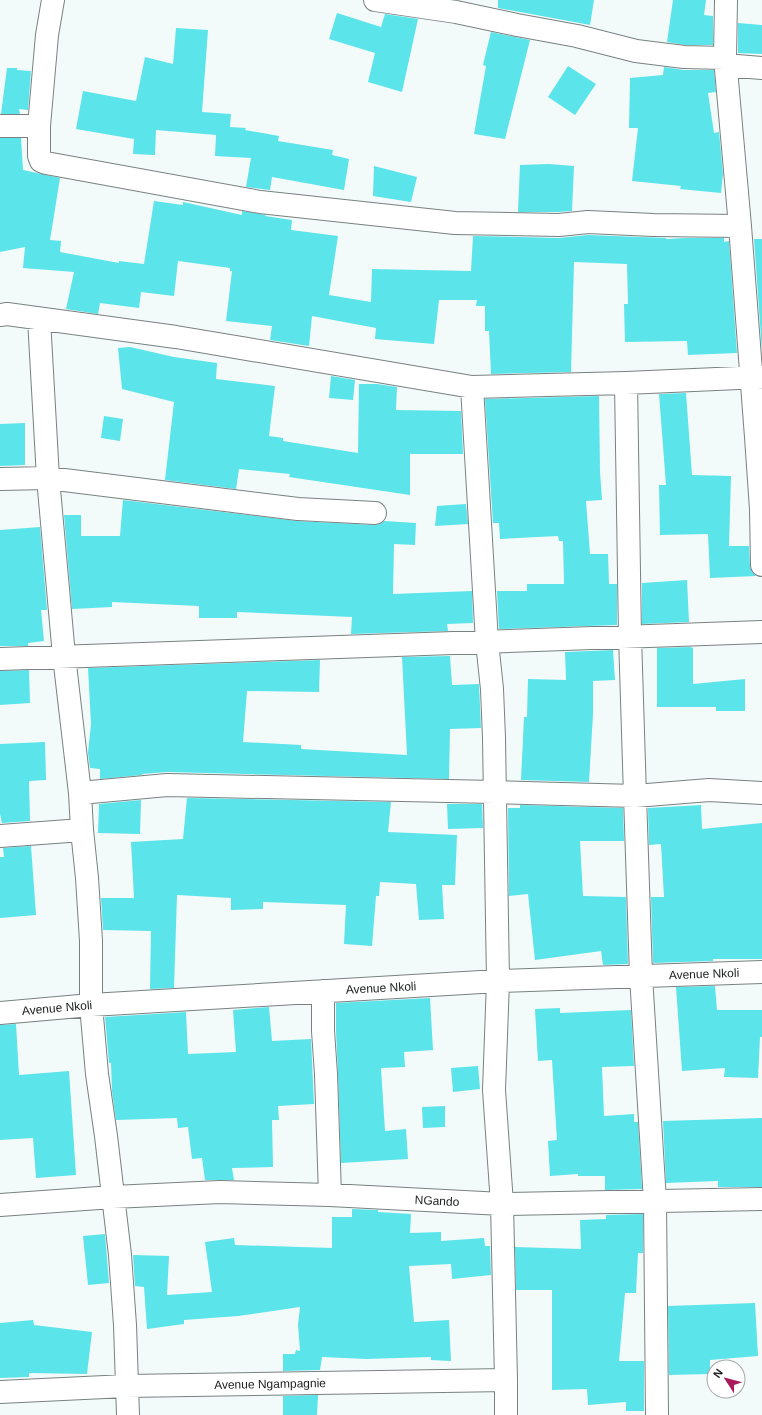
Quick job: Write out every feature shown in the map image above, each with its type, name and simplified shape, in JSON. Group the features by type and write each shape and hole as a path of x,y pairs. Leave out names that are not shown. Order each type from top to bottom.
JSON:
{"street":[{"path":"53,0 47,35 39,126 39,156 41,160 46,163 260,202 455,223 559,225 588,222 653,225 740,226"},
{"path":"375,0 456,6 517,25 577,36 636,51 684,58 725,61 762,68"},
{"path":"726,0 725,61 740,226 757,377 762,565"},
{"path":"0,126 39,126"},
{"path":"0,315 7,314 176,337 472,387 626,384 757,377"},
{"path":"39,319 48,478 64,656 80,792 87,878 91,941 92,1006 97,1074 120,1255 128,1415"},
{"path":"626,384 630,636 641,976 655,1201 657,1415"},
{"path":"472,387 487,642 492,689 498,981 494,1090 502,1204 506,1415"},
{"path":"0,478 48,478 298,509 375,512"},
{"path":"0,658 762,632"},
{"path":"80,792 167,785 635,796 709,790 762,793"},
{"path":"0,836 82,830"},
{"name":"Avenue Nkoli","path":"0,1013 323,991 498,981 762,972"},
{"path":"323,991 323,1031 330,1195"},
{"name":"NGando","path":"0,1205 113,1197 220,1192 330,1195 502,1204 762,1199"},
{"name":"Avenue Ngampagnie","path":"0,1392 126,1386 506,1380"}],"building":[{"path":"498,0 594,0 590,25 498,8"},
{"path":"673,0 706,0 704,15 713,16 713,45 685,45 667,42"},
{"path":"337,13 381,27 385,14 418,19 402,92 368,82 375,53 329,39"},
{"path":"738,23 762,25 762,54 738,53"},
{"path":"176,28 208,30 202,112 231,114 230,127 246,128 245,130 279,136 278,141 333,150 332,155 349,159 344,190 272,177 270,190 246,187 251,158 215,156 216,135 156,130 155,155 133,154 134,139 76,129 83,91 136,101 145,57 173,64"},
{"path":"491,32 530,40 505,139 474,134 486,66 483,65"},
{"path":"568,66 596,84 575,115 548,97"},
{"path":"664,67 684,70 714,70 716,92 708,93 714,133 719,132 723,174 721,193 680,189 681,186 632,181 638,128 629,128 630,78 663,75"},
{"path":"7,68 17,68 17,70 31,71 28,110 19,109 20,114 1,114"},
{"path":"0,138 21,138 23,170 60,178 50,240 61,241 60,252 119,263 119,261 144,264 154,201 183,205 183,202 242,215 242,211 292,220 291,230 338,236 329,295 371,302 372,269 471,271 473,236 559,238 588,235 666,239 724,238 724,242 729,241 737,353 688,355 687,341 625,342 624,304 628,304 627,264 574,262 571,372 491,374 489,331 485,331 485,306 476,306 477,300 439,300 434,344 375,339 376,328 312,316 309,346 270,340 272,326 226,321 232,271 230,271 230,268 178,261 174,296 141,292 139,308 100,303 98,314 66,309 74,272 23,268 25,247 0,252"},
{"path":"549,164 574,166 572,211 518,212 520,165"},
{"path":"374,166 417,177 411,202 373,196"},
{"path":"754,239 762,239 762,351"},
{"path":"130,347 174,357 217,363 216,379 275,386 269,436 283,438 283,441 358,453 359,384 377,384 397,387 396,410 461,411 463,454 410,454 410,495 289,477 290,474 239,469 236,489 165,480 174,402 122,389 118,348"},
{"path":"331,376 355,380 353,400 329,398"},
{"path":"686,393 692,475 731,476 729,546 749,546 750,566 752,572 756,576 710,578 708,534 660,535 659,485 666,485 659,394"},
{"path":"599,396 602,500 586,501 590,554 608,554 609,584 617,584 617,625 499,629 497,591 527,591 527,584 564,584 563,541 559,541 558,536 500,539 499,523 493,523 485,399"},
{"path":"104,416 123,419 120,441 101,438"},
{"path":"25,423 25,465 0,466 0,424"},
{"path":"123,500 297,521 374,525 380,524 384,521 416,523 415,545 394,544 393,594 472,591 473,623 447,624 448,631 351,634 352,617 237,612 237,618 199,618 199,606 112,602 112,607 72,609 64,515 81,515 81,536 120,536"},
{"path":"466,504 468,524 435,526 437,506"},
{"path":"40,527 47,610 41,610 44,641 28,643 28,646 0,646 0,530"},
{"path":"687,580 689,622 642,624 642,583"},
{"path":"657,648 693,648 693,684 745,679 745,711 716,711 716,707 657,707"},
{"path":"613,650 615,680 593,681 593,714 589,782 521,780 524,717 527,717 528,679 566,680 565,652"},
{"path":"450,656 452,685 479,684 481,728 450,729 449,779 167,772 100,779 100,769 90,768 88,753 91,724 88,668 320,660 319,692 247,691 243,742 301,745 301,749 407,755 402,657"},
{"path":"29,670 30,703 0,705 0,671"},
{"path":"45,742 46,780 29,781 30,821 2,823 0,814 0,744"},
{"path":"187,798 391,802 388,832 457,835 455,885 442,885 444,919 419,920 416,884 380,882 379,896 376,896 372,946 344,944 346,905 263,902 263,909 231,910 231,898 177,895 174,988 150,989 151,931 103,930 101,898 134,898 131,842 183,839"},
{"path":"141,800 140,834 98,833 99,804"},
{"path":"447,804 482,804 483,828 448,829"},
{"path":"520,805 623,808 624,841 580,841 583,896 626,897 628,964 603,965 601,951 535,960 528,894 509,896 508,808 520,808"},
{"path":"701,805 702,829 762,823 762,959 713,959 713,961 653,963 651,897 664,897 661,844 649,845 648,808"},
{"path":"31,846 36,915 0,918 0,857 4,857 3,848"},
{"path":"715,986 717,1010 762,1010 762,1037 760,1037 758,1078 724,1077 725,1068 682,1071 676,987"},
{"path":"430,998 433,1050 404,1052 405,1067 381,1068 385,1131 406,1129 408,1159 341,1163 336,1003"},
{"path":"269,1007 272,1041 311,1039 314,1104 278,1106 279,1120 272,1120 273,1167 232,1168 234,1180 205,1180 202,1158 192,1159 188,1127 178,1128 177,1118 116,1120 105,1017 186,1012 188,1054 236,1052 233,1010"},
{"path":"560,1008 560,1013 631,1010 634,1066 602,1067 604,1116 634,1114 634,1122 638,1122 642,1189 605,1190 605,1176 578,1176 578,1174 550,1176 548,1141 557,1140 552,1060 538,1061 535,1009"},
{"path":"16,1024 19,1075 69,1071 76,1175 36,1178 33,1138 0,1140 0,1025"},
{"path":"478,1066 480,1089 453,1092 451,1068"},
{"path":"445,1106 445,1127 423,1128 422,1107"},
{"path":"762,1118 762,1187 718,1187 718,1181 666,1183 663,1121"},
{"path":"352,1209 411,1214 410,1233 441,1232 441,1241 484,1238 485,1246 490,1246 491,1275 452,1279 451,1264 409,1266 414,1322 449,1320 451,1361 431,1360 431,1357 366,1359 322,1357 320,1370 283,1371 283,1354 295,1354 296,1350 300,1351 298,1325 300,1307 238,1316 184,1320 184,1324 147,1329 144,1287 135,1286 133,1255 169,1256 167,1295 212,1292 205,1242 234,1238 235,1245 332,1248 332,1217 352,1217"},
{"path":"643,1214 643,1253 638,1253 636,1293 625,1293 619,1361 644,1361 644,1411 626,1411 626,1402 588,1405 587,1389 552,1390 552,1290 516,1290 515,1247 581,1249 580,1220 606,1219 606,1215"},
{"path":"105,1234 109,1283 88,1285 83,1236"},
{"path":"755,1303 758,1356 706,1359 706,1374 669,1375 668,1306"},
{"path":"33,1320 34,1325 92,1332 87,1374 29,1373 29,1377 0,1378 0,1323"},
{"path":"318,1395 317,1415 283,1415 283,1396"}]}
